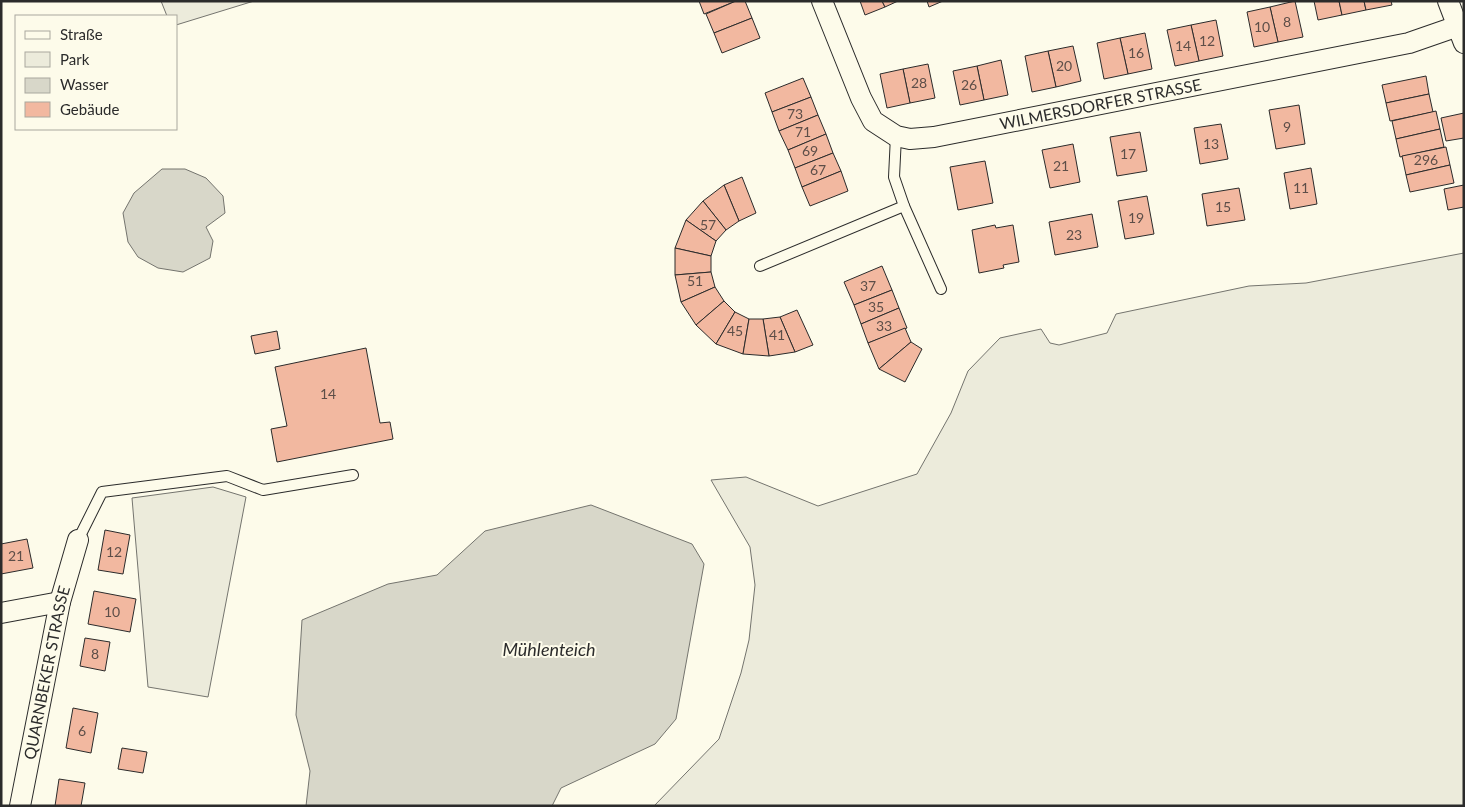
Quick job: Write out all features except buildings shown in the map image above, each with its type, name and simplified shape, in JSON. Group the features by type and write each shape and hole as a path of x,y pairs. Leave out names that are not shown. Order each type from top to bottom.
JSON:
{"street":[{"name":"WILMERSDORFER STRASSE","path":"822,1 873,121 896,136 910,138 934,137 1461,34"},
{"path":"1448,1 1461,34"},
{"name":"QUARNBEKER STRASSE","path":"20,806 60,602 78,540"},
{"path":"1,613 60,602"}],"lane":[{"path":"896,136 894,177 904,206 941,290"},
{"path":"760,266 904,206"},
{"path":"78,540 102,492 226,476 263,490 352,475"}],"green space":[{"path":"161,1 254,1 178,24 178,15 167,15"},
{"path":"1464,253 1464,806 654,806 719,739 741,673 749,640 755,585 750,547 711,480 746,477 818,506 917,474 951,413 968,371 1000,338 1041,329 1050,343 1059,345 1107,333 1116,314 1249,286 1306,283"},
{"path":"213,487 246,497 208,697 148,687 132,498"}],"water":[{"path":"162,169 185,169 206,178 223,196 225,213 206,227 213,241 210,258 183,272 158,268 138,257 128,242 123,213 134,193"},
{"name":"Mühlenteich","path":"591,505 692,544 704,564 676,719 655,744 561,788 552,806 306,806 310,771 296,715 302,620 388,584 437,575 485,531"}]}
